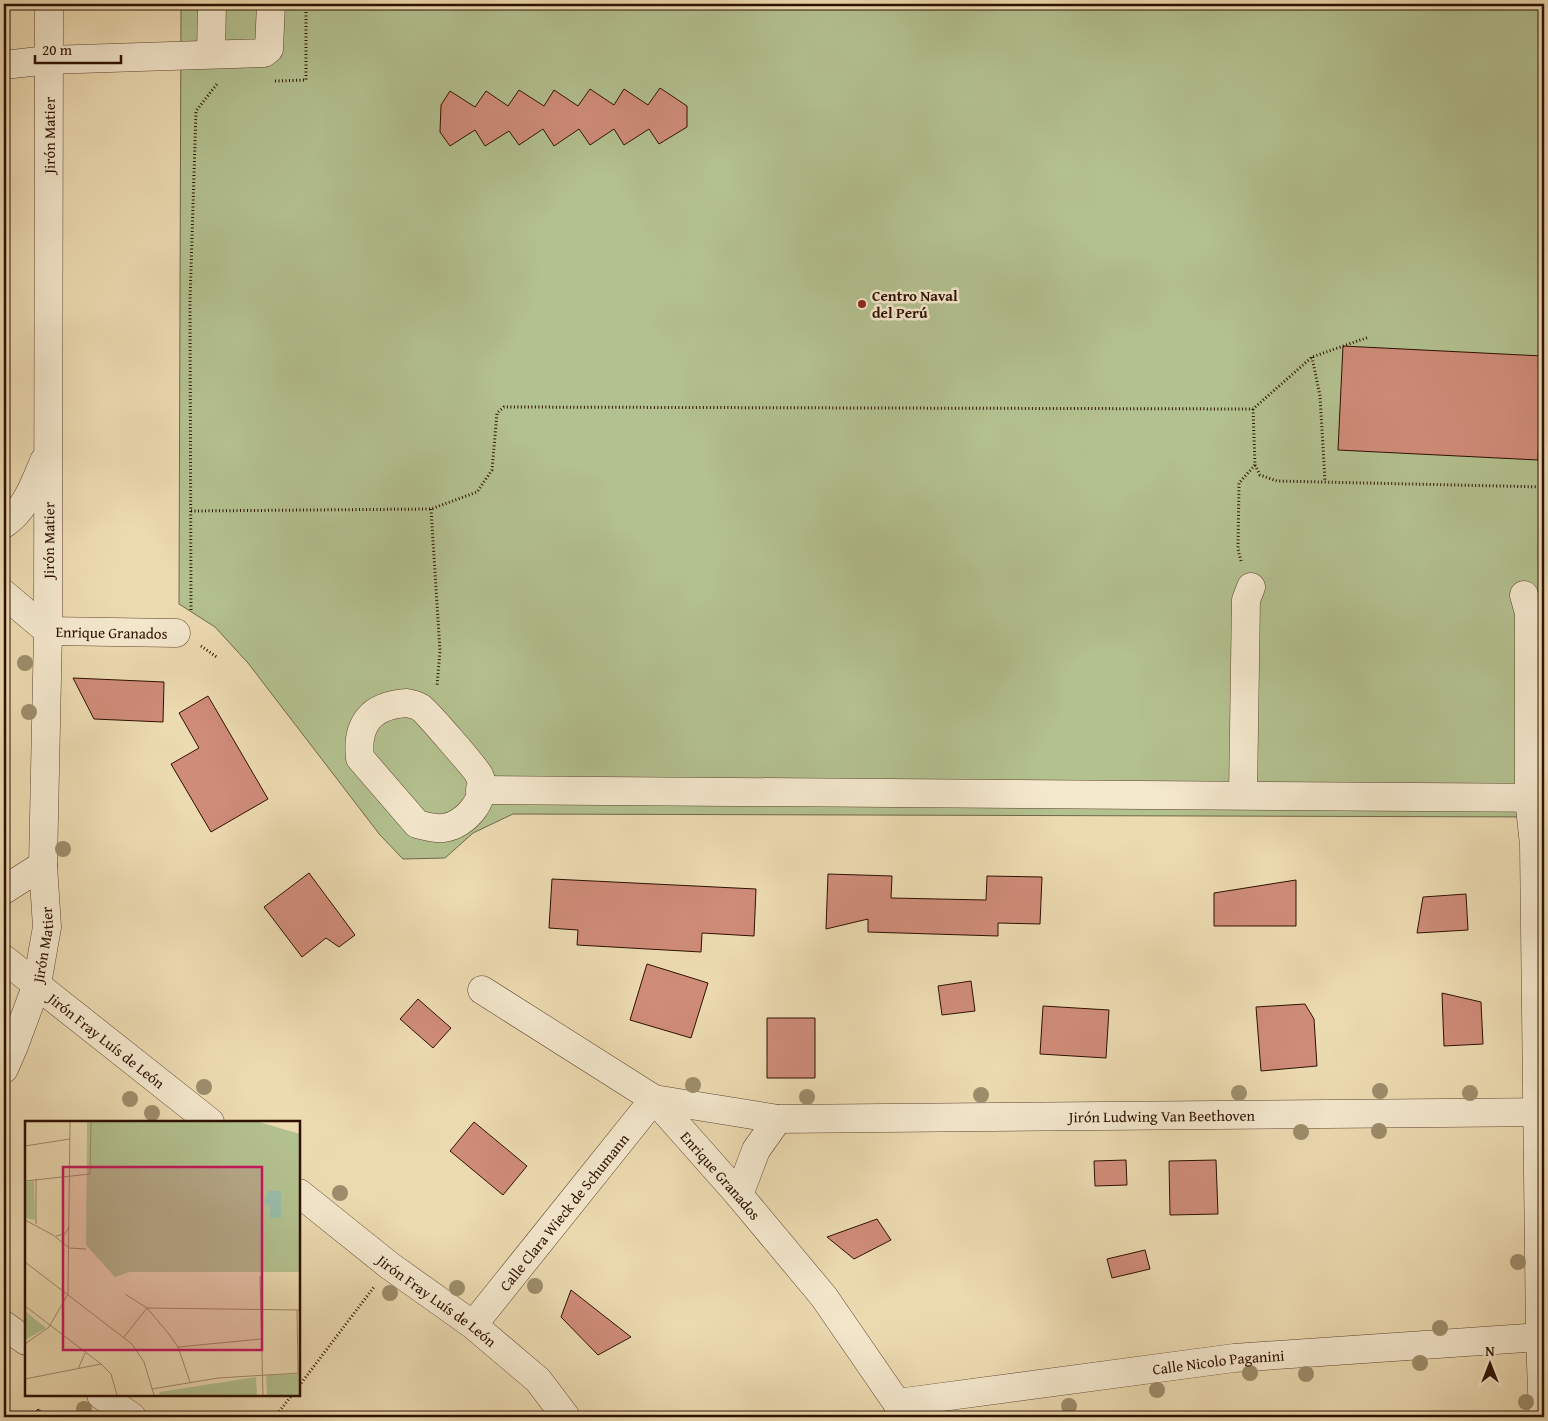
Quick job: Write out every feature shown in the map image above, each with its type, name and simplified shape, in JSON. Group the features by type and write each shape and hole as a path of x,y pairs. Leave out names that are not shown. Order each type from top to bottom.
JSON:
{"street":[{"name":"Jirón Matier","path":"4,1068 37,984 47,927 43,865 48,631 49,4"},
{"path":"212,4 212,54"},
{"path":"4,65 48,60 268,51 271,4"},
{"path":"4,524 14,517 31,494 49,447"},
{"path":"1243,795 1246,600 1251,587"},
{"path":"4,594 48,631"},
{"path":"1524,595 1529,613 1537,683 1537,798 1534,845 1541,1112 1540,1337 1543,1417"},
{"name":"Enrique Granados","path":"48,631 188,632"},
{"path":"407,703 421,707 479,775 480,790 477,804 467,816 456,824 444,828 430,828 417,824 360,758 358,744 361,731 368,719 378,710 391,704 407,703"},
{"path":"480,790 1537,798"},
{"path":"4,890 43,865"},
{"name":"Jirón Fray Luís de León","path":"4,960 37,984 209,1121"},
{"name":"Enrique Granados","path":"482,990 654,1099 740,1194 824,1297 900,1410"},
{"name":"Jirón Ludwing Van Beethoven","path":"654,1099 778,1119 1541,1112"},
{"name":"Calle Clara Wieck de Schumann","path":"473,1325 654,1099"},
{"path":"740,1194 756,1150 778,1119"},
{"name":"Jirón Fray Luís de León","path":"300,1194 390,1266 473,1325 538,1380 566,1417"},
{"path":"4,1325 25,1340"},
{"name":"Calle Nicolo Paganini","path":"900,1410 1234,1358 1540,1337"},
{"path":"102,1396 132,1417"}],"path":[{"path":"267,81 306,80 306,4"},
{"path":"218,658 188,632 191,511 190,301 196,110 219,82"},
{"path":"191,511 431,510 477,492 492,470 497,413 504,408 1254,409 1312,357 1369,337"},
{"path":"1312,357 1320,396 1325,482"},
{"path":"1254,409 1255,465 1260,475 1277,480 1544,487"},
{"path":"1251,587 1238,549 1239,483 1255,465"},
{"path":"421,707 438,684 440,651 431,510"},
{"path":"300,1385 390,1266"},
{"path":"275,1417 291,1396"}],"green space":[{"name":"Centro Naval del Perú","path":"181,4 1544,4 1544,817 513,814 473,833 445,858 403,859 380,835 248,663 215,627 179,604"}],"building":[{"path":"660,88 687,106 687,127 659,144 649,129 624,145 614,129 590,145 579,129 554,146 543,129 519,145 509,131 485,146 475,130 450,146 440,132 441,105 450,91 475,107 486,91 508,106 519,90 544,106 554,90 578,106 590,89 614,105 624,89 648,105"},
{"path":"1343,346 1542,356 1538,460 1338,450"},
{"path":"73,678 164,682 163,722 94,719"},
{"path":"208,696 268,799 211,832 171,764 199,748 179,713"},
{"path":"309,873 355,935 339,947 326,938 302,957 264,907"},
{"path":"828,874 892,876 891,898 986,900 987,876 1042,877 1040,924 998,923 998,936 868,932 868,919 826,929"},
{"path":"552,879 756,889 754,936 702,933 701,952 577,945 578,930 549,928"},
{"path":"1296,880 1296,926 1214,926 1214,893"},
{"path":"1466,894 1468,930 1417,933 1423,897"},
{"path":"647,964 708,983 691,1038 630,1020"},
{"path":"971,981 975,1011 942,1015 938,986"},
{"path":"1442,993 1481,1002 1483,1044 1444,1046"},
{"path":"418,999 451,1028 433,1048 400,1019"},
{"path":"1305,1004 1314,1019 1317,1066 1261,1071 1256,1007"},
{"path":"1043,1006 1109,1010 1106,1058 1040,1054"},
{"path":"767,1018 815,1018 815,1078 767,1078"},
{"path":"474,1122 527,1166 503,1195 450,1151"},
{"path":"1126,1160 1127,1185 1095,1186 1094,1161"},
{"path":"1216,1160 1218,1214 1170,1215 1169,1161"},
{"path":"877,1219 891,1240 854,1259 827,1237"},
{"path":"1145,1250 1150,1269 1112,1278 1107,1259"},
{"path":"571,1290 631,1337 598,1355 561,1317"},
{"path":"38,1409 49,1417 31,1417"}],"place":[{"name":"Centro Naval del Perú","path":"862,304"}]}
